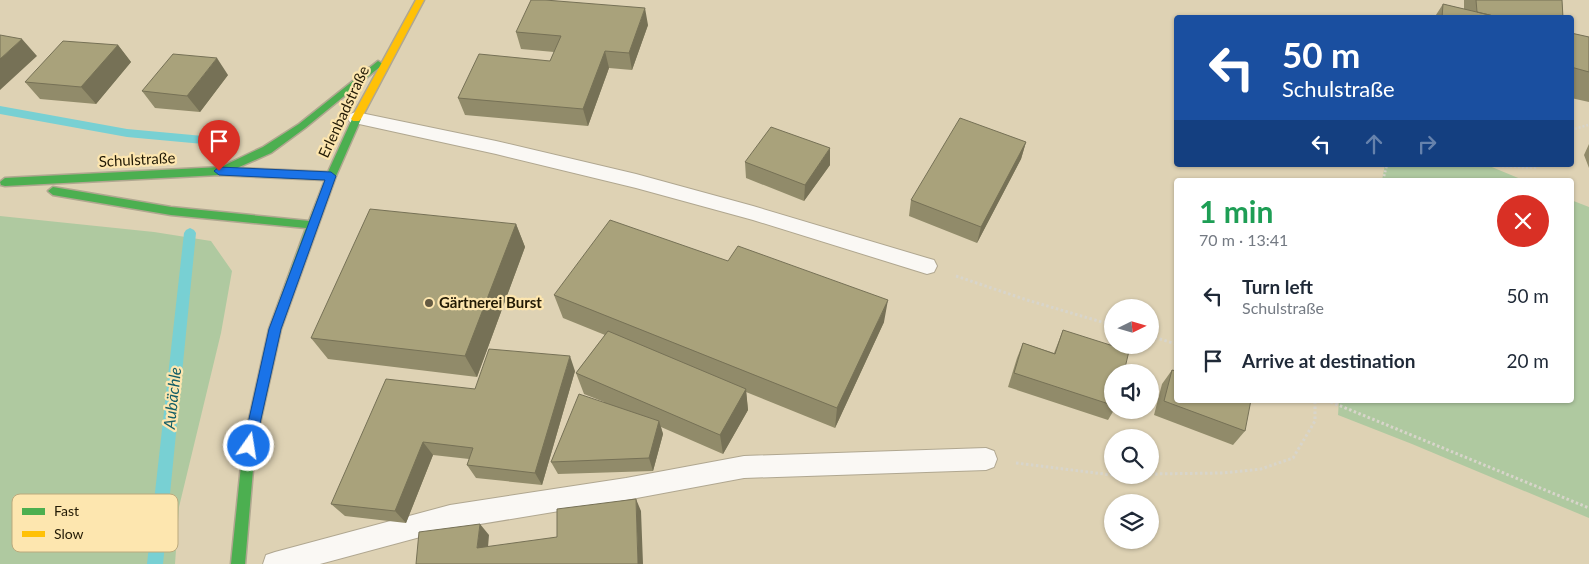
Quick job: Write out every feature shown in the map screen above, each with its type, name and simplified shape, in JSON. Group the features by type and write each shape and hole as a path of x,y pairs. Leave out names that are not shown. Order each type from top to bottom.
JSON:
{"main road":[{"name":"Erlenbadstraße","path":"238,564 251,436 275,329 331,176 356,118 420,0"},
{"path":"219,171 267,150 302,126 389,55"},
{"name":"Schulstraße","path":"2,182 219,171 331,176"},
{"name":"Schulstraße","path":"2,182 171,211 313,225"}],"lane":[{"path":"356,118 448,136 599,172 730,207 928,266"},
{"path":"275,564 450,517 626,490 744,467 986,459"}],"path":[{"path":"1574,129 1588,125"},
{"path":"1517,167 1536,167"},
{"path":"928,266 1027,300 1104,323"},
{"path":"1159,339 1174,343"},
{"path":"1159,474 1222,473 1260,470 1293,458 1315,421 1315,403"},
{"path":"1333,403 1589,508"},
{"path":"986,459 1104,475"}],"green space":[{"path":"1385,167 1492,167 1518,178 1382,178"},
{"path":"1574,201 1589,207 1589,518 1338,415 1339,403 1574,403"},
{"path":"0,216 154,232 211,241 232,271 221,333 179,507 178,521 178,494 12,494 12,552 176,552 175,564 0,564"}],"building":[{"path":"531,0 645,8 629,53 605,51 583,109 458,98 479,54 550,61 561,36 516,32"},
{"path":"1476,0 1562,0 1563,15 1490,15 1477,12"},
{"path":"1443,4 1489,15 1442,15"},
{"path":"1574,34 1589,37 1589,72 1574,68"},
{"path":"0,35 22,39 0,59"},
{"path":"63,41 118,45 81,87 25,82"},
{"path":"173,54 217,58 187,96 142,91"},
{"path":"960,118 1026,142 981,227 911,200"},
{"path":"771,127 830,148 805,185 745,162"},
{"name":"Gärtnerei Burst","path":"370,209 516,224 465,356 311,338"},
{"path":"610,220 728,261 738,246 888,300 837,408 554,295"},
{"path":"1063,330 1104,343 1104,354 1128,354 1126,364 1104,364 1104,402 1014,373 1023,343 1055,354"},
{"path":"608,331 746,389 720,435 576,373"},
{"path":"489,349 570,356 535,473 467,465 473,448 423,442 395,511 331,504 386,379 475,389"},
{"path":"1172,370 1174,370 1174,403 1250,403 1245,431 1164,401"},
{"path":"579,394 659,421 649,458 551,462"},
{"path":"636,499 638,564 416,564 419,532 480,524 477,548 557,537 557,509"}],"waterway":[{"name":"Aubächle","path":"0,110 127,133 225,142"},
{"name":"Aubächle","path":"162,494 190,233"},
{"name":"Aubächle","path":"155,564 156,552"}],"traffic: fast":[{"path":"225,169 267,150 302,126 378,64"},
{"path":"238,564 249,446 275,329 331,176 356,119"},
{"path":"5,182 219,171 331,176"},
{"path":"53,191 171,211 313,225"}],"traffic: slow":[{"path":"356,119 420,0"}],"place":[{"name":"Gärtnerei Burst","path":"429,303"}],"route":[{"path":"219,171 331,176 275,329 249,446"}]}
